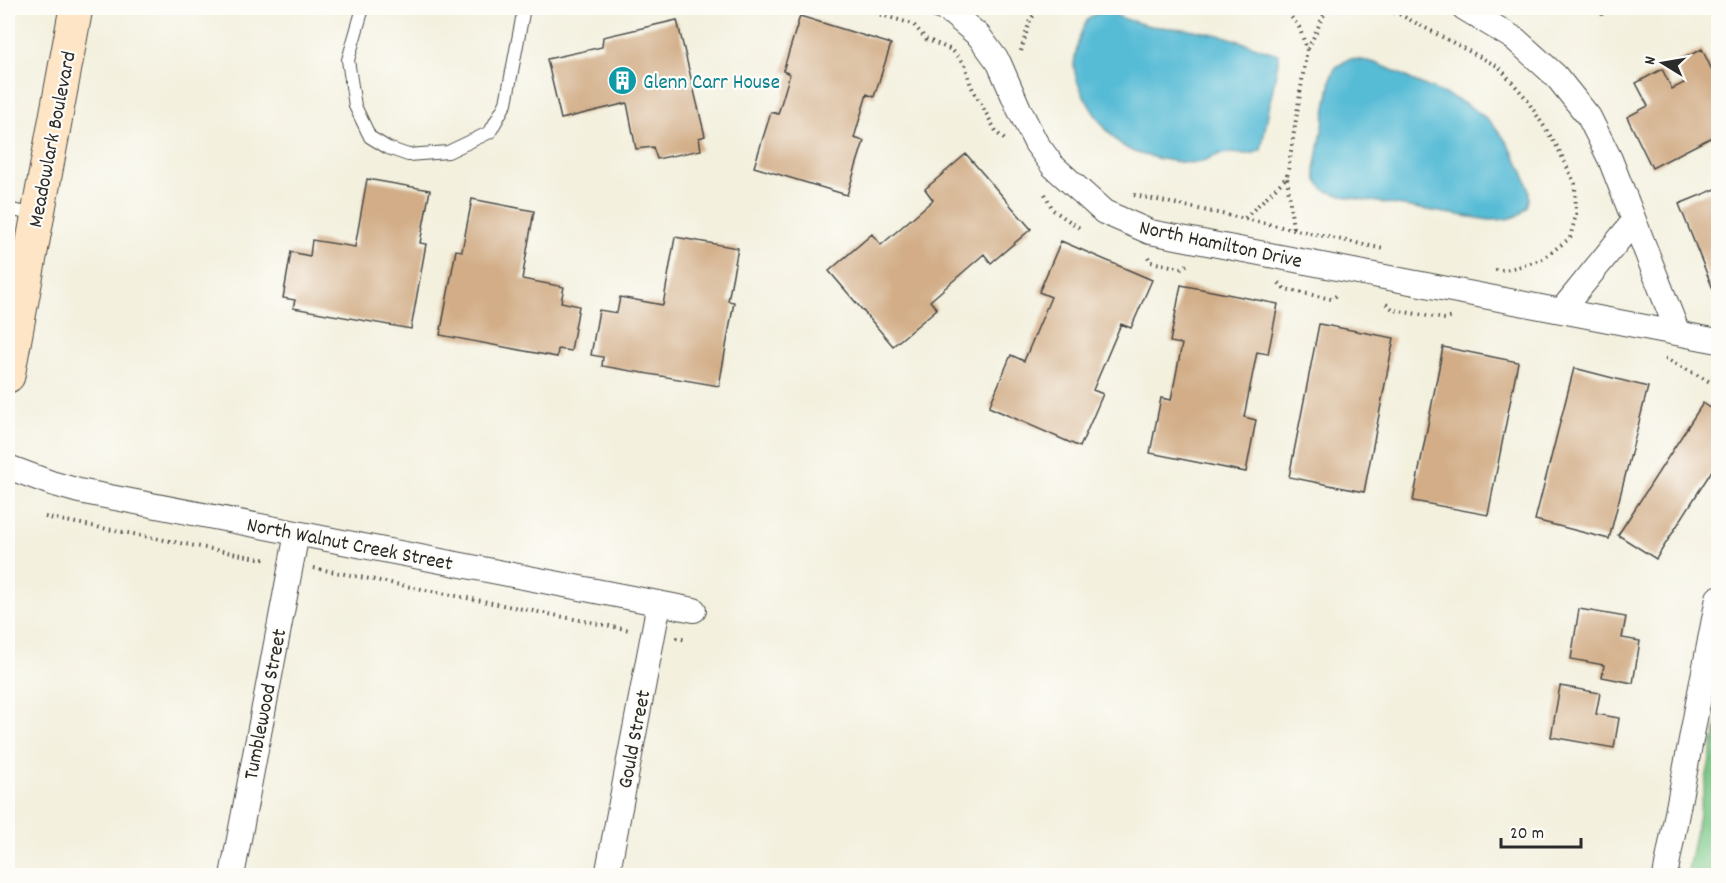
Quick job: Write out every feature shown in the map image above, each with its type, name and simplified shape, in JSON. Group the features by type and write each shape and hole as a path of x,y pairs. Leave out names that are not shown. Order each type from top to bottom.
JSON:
{"street":[{"name":"Meadowlark Boulevard","path":"8,376 22,212 76,8"},
{"name":"North Hamilton Drive","path":"945,8 979,36 999,63 1036,143 1053,166 1104,212 1150,232 1719,342"},
{"path":"1464,8 1515,39 1556,76 1589,117 1610,159 1678,333"},
{"path":"1561,310 1634,221"},
{"name":"North Walnut Creek Street","path":"8,467 79,491 694,610"},
{"name":"Tumblewood Street","path":"232,876 297,533"},
{"path":"1665,876 1719,598"},
{"name":"Gould Street","path":"607,876 659,603"}],"lane":[{"path":"363,8 348,60 355,106 370,137 388,148 408,154 448,152 490,132 506,103 524,8"}],"path":[{"path":"1020,56 1030,20 1039,8"},
{"path":"1284,8 1299,27 1307,49"},
{"path":"1293,229 1287,177 1307,49 1327,8"},
{"path":"1364,8 1397,13 1499,67 1525,97 1558,148 1575,184 1576,214 1570,238 1541,260 1506,270 1483,270"},
{"path":"1244,219 1287,177"},
{"path":"1129,194 1394,251"},
{"path":"45,517 687,640"}],"green space":[{"path":"1718,720 1718,875 1687,875"}],"water":[{"path":"1105,11 1150,26 1194,30 1224,36 1278,54 1261,150 1251,154 1226,153 1192,163 1142,154 1119,143 1102,124 1086,100 1074,66 1079,39 1085,24 1094,15"},
{"path":"1349,59 1369,61 1388,68 1461,102 1487,119 1504,138 1523,173 1529,195 1524,211 1505,219 1489,220 1347,197 1321,187 1315,170 1332,74 1336,67"}],"building":[{"path":"1594,8 1610,8 1602,15"},
{"path":"800,16 891,44 874,97 867,94 854,138 864,141 847,195 754,167 771,112 778,114 790,74 783,71"},
{"name":"Glenn Carr House","path":"677,20 705,136 699,138 701,150 657,159 653,147 636,149 627,103 561,119 547,59 602,47 603,37"},
{"path":"1702,49 1712,70 1718,67 1718,134 1652,168 1627,117 1648,106 1636,83 1662,69 1672,89 1684,83 1674,63"},
{"path":"966,154 1031,229 991,263 984,254 930,301 937,309 893,346 829,271 872,234 881,245 933,200 925,189"},
{"path":"367,179 430,190 420,243 426,244 411,329 293,308 295,300 283,298 291,252 310,256 312,240 355,247"},
{"path":"1718,188 1718,293 1715,294 1679,204"},
{"path":"472,199 534,211 522,279 564,287 561,302 579,306 571,351 558,349 557,357 440,335 456,250 462,251"},
{"path":"675,237 738,248 728,301 734,302 719,386 602,366 603,357 591,355 599,310 617,313 620,297 663,305"},
{"path":"1061,241 1152,280 1131,328 1121,324 1093,390 1103,394 1080,447 989,407 1011,355 1024,361 1051,297 1039,292"},
{"path":"1181,285 1278,304 1268,354 1257,352 1244,417 1256,420 1246,472 1150,453 1161,398 1171,400 1182,344 1170,342"},
{"path":"1319,324 1394,338 1364,492 1289,477"},
{"path":"1443,347 1518,362 1488,515 1413,501"},
{"path":"1574,368 1648,387 1609,539 1535,520"},
{"path":"1703,403 1718,413 1718,461 1656,559 1618,535"},
{"path":"1579,609 1626,617 1622,638 1640,641 1633,683 1602,677 1604,665 1571,659"},
{"path":"1560,686 1600,693 1596,714 1619,718 1614,748 1551,737"}],"place":[{"name":"Glenn Carr House","path":"622,81"}]}
